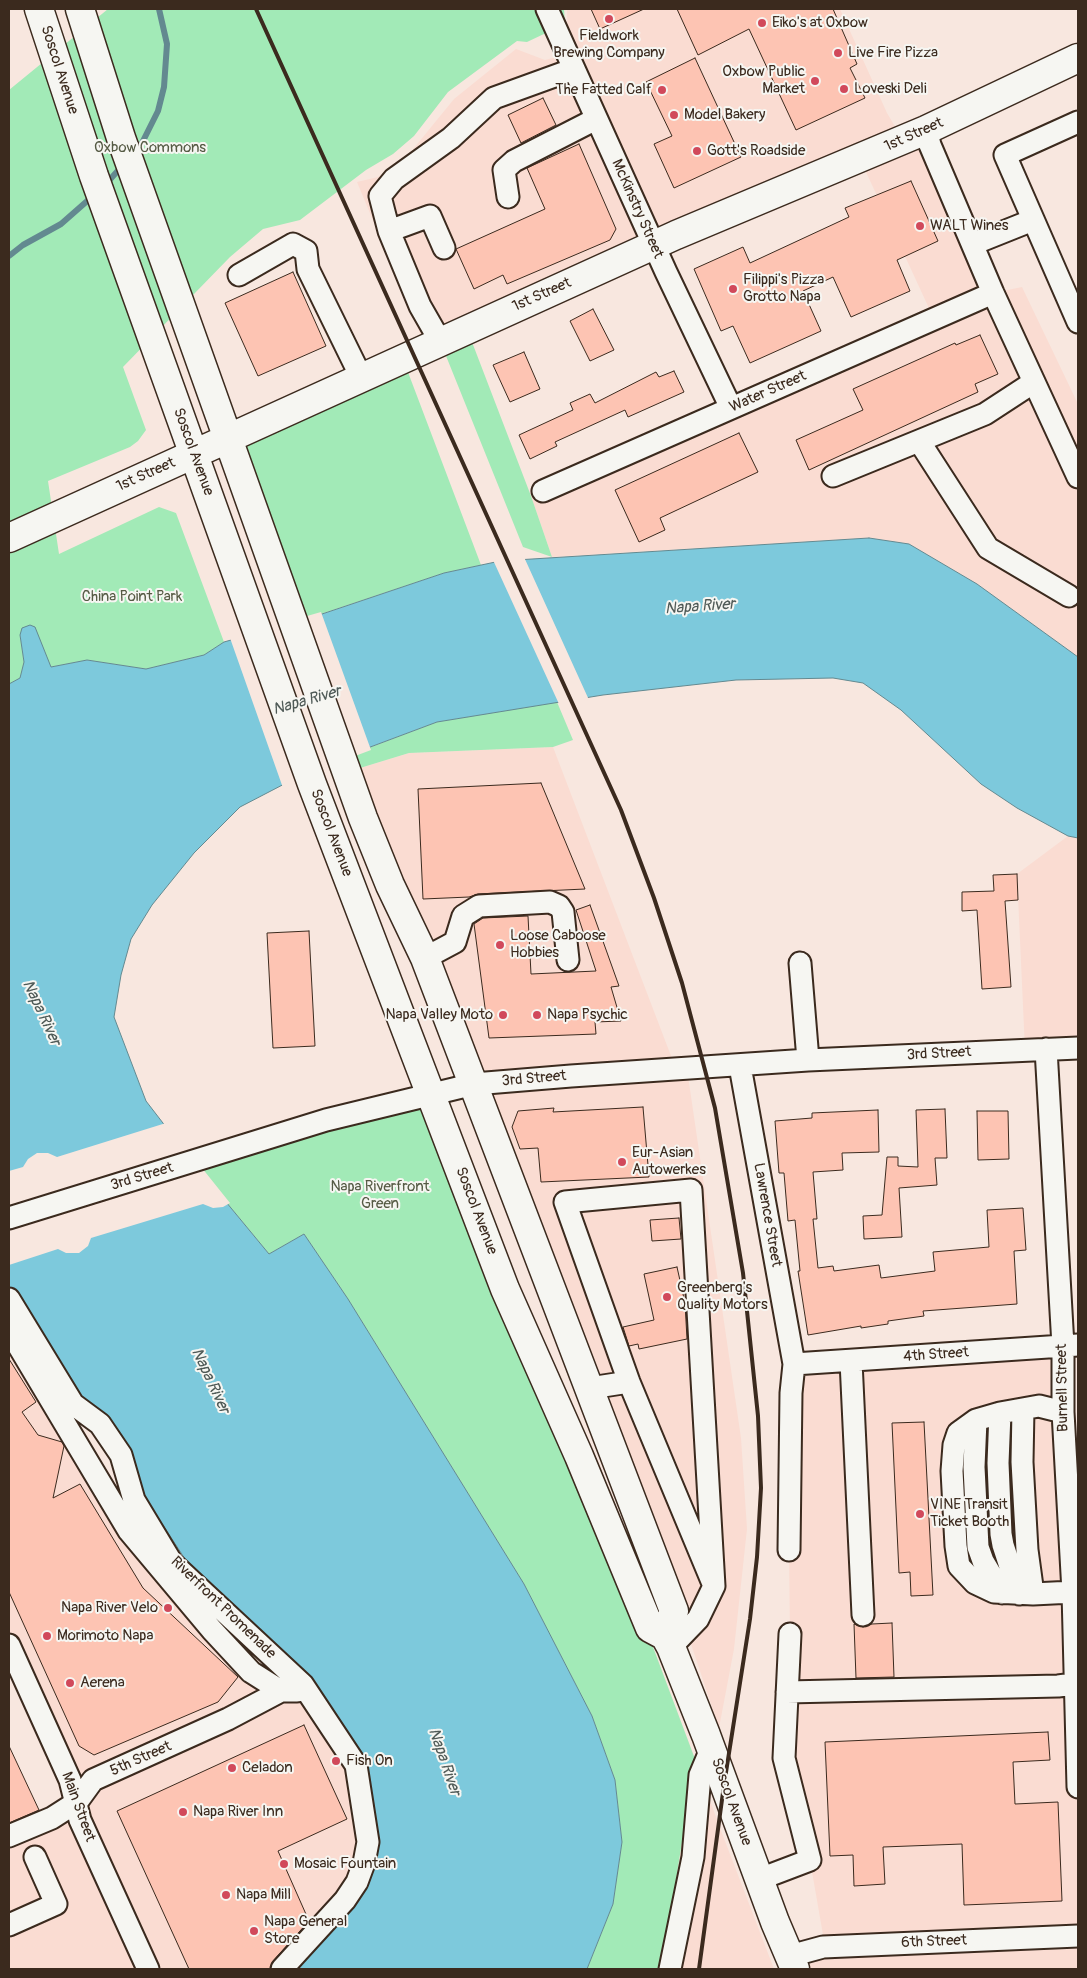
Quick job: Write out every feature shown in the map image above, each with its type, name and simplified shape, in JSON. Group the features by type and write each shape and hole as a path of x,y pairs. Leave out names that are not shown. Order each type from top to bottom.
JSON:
{"main road":[{"path":"80,9 122,138 347,772 390,885 425,958 674,1612 668,1642"},
{"name":"Soscol Avenue","path":"41,14 85,150 312,784 514,1310 579,1456 650,1628 668,1642 711,1750 775,1922 793,1963"},
{"name":"1st Street","path":"9,538 440,341 654,246 926,130 1078,58"}],"street":[{"name":"McKinstry Street","path":"547,9 654,246 732,408"},
{"path":"440,341 420,306 389,230 380,196 394,179 450,138 494,98 574,69"},
{"path":"508,197 504,170 514,161 596,119"},
{"path":"1078,122 1005,155 1078,322"},
{"path":"926,130 930,145 993,293 1078,477"},
{"path":"389,230 430,216 444,248"},
{"path":"973,244 1033,220"},
{"path":"239,275 293,244 306,251 308,269 361,377"},
{"name":"Water Street","path":"543,491 993,293"},
{"path":"833,476 985,414 1034,382"},
{"path":"919,441 988,548 1069,596"},
{"path":"425,958 455,942 463,916 479,906 550,902 559,906 563,912 568,960"},
{"path":"800,963 808,1060"},
{"name":"3rd Street","path":"9,1218 326,1120 474,1084 808,1060 1078,1048"},
{"name":"Burnell Street","path":"1046,1049 1071,1346 1063,1412 1073,1592 1078,1787"},
{"name":"Lawrence Street","path":"740,1066 794,1364 791,1393 789,1550"},
{"path":"668,1642 698,1619 714,1586 691,1190 565,1202 629,1382 714,1586"},
{"name":"Riverfront Promenade","path":"9,1298 74,1404 100,1424 120,1456 134,1500 172,1563 303,1685 356,1765 368,1842 364,1864 357,1882 345,1900 282,1969"},
{"name":"Riverfront Promenade","path":"9,1330 89,1461 129,1531 212,1630 251,1672 281,1691"},
{"name":"4th Street","path":"794,1364 1071,1346"},
{"path":"851,1361 863,1615"},
{"path":"590,1388 629,1382"},
{"path":"1063,1412 1039,1406 1000,1413 976,1420 958,1433 954,1445 952,1471 959,1566 975,1583 994,1592 1073,1592"},
{"path":"1018,1593 1027,1550 1022,1462 1023,1409"},
{"path":"1000,1413 998,1463 1002,1545 1018,1593"},
{"path":"760,1879 810,1860 784,1758 790,1634"},
{"name":"Main Street","path":"9,1646 15,1676 70,1780 80,1820 148,1969"},
{"path":"787,1692 1058,1686 1074,1684"},
{"path":"281,1691 297,1691 303,1685"},
{"name":"5th Street","path":"9,1836 52,1818 77,1802 93,1780 228,1720 281,1691"},
{"path":"670,1969 693,1857 700,1775 711,1750"},
{"path":"9,1925 56,1904 35,1857"},
{"name":"6th Street","path":"793,1963 823,1947 1078,1936"}],"shaded area":[{"path":"567,9 840,9 887,113 903,140 926,130 993,293 1022,287 1078,404 1078,657 977,584 909,544 869,538 552,557 531,496 934,319 860,159 426,348 357,182 378,177 405,159 454,99 516,49 545,60 568,54"},
{"path":"553,747 676,1069 687,1069 741,1438 747,1529 734,1649 719,1728 690,1641 347,772 409,753"},
{"path":"1068,836 1078,838 1078,1048 1025,1050 1017,874"},
{"path":"9,1330 89,1461 251,1672 297,1691 356,1765 364,1863 282,1969 9,1969 9,1838 76,1801 9,1645"},
{"path":"1063,1346 1078,1787 1078,1969 809,1969 805,1957 826,1952 810,1860 784,1758 790,1634 789,1550 794,1364"},
{"path":"695,1759 720,1828 774,1969 662,1969"}],"green space":[{"name":"Oxbow Commons","path":"108,9 564,9 565,24 527,42 517,41 448,92 414,136 393,154 366,170 300,220 263,229 230,257 123,367 146,430 138,441 130,447 48,481 59,554 159,507 176,513 224,642 204,655 146,669 87,660 51,667 44,651 20,635 24,662 20,678 9,684 9,90"},
{"path":"467,329 531,496 552,557 523,547 440,341"},
{"path":"403,359 481,565 444,573 294,623 229,438"},
{"path":"557,702 573,740 553,747 409,753 347,772 342,758 437,722"},
{"name":"Napa Riverfront Green","path":"431,1093 644,1623 695,1759 662,1969 587,1969 613,1904 622,1842 615,1780 592,1716 524,1584 348,1299 304,1234 269,1254 193,1162"}],"water":[{"name":"Napa River","path":"869,538 909,544 977,584 1078,657 1078,838 1068,836 1017,808 981,784 901,710 863,683 833,678 736,680 603,695 437,722 317,767 240,807 194,853 152,905 131,939 121,975 114,1017 146,1101 193,1162 269,1254 304,1234 348,1299 524,1584 592,1716 615,1780 622,1842 613,1904 587,1969 291,1969 360,1894 363,1772 215,1594 201,1574 185,1559 9,1288 9,684 20,678 24,662 20,635 22,628 30,625 35,627 51,667 87,660 146,669 204,655 224,642 322,614 444,573 500,561"}],"pier":[{"path":"524,557 589,700 559,704 493,560"},
{"path":"321,612 371,750 318,770 283,788 230,638"},
{"path":"166,1123 230,1203 223,1207 213,1208 203,1204 91,1238 88,1246 79,1253 66,1253 58,1249 9,1265 9,1171 23,1167 28,1159 37,1153 48,1153 57,1157"}],"building":[{"name":"Fieldwork Brewing Company","path":"591,9 644,9 600,29"},
{"name":"Oxbow Public Market","path":"677,9 833,9 857,64 850,68 865,98 796,130 749,29 698,55"},
{"path":"695,58 741,157 674,188 654,144 672,136 646,82"},
{"path":"543,98 556,125 521,143 508,115"},
{"path":"579,144 616,229 610,240 507,284 503,275 474,289 456,249 545,209 527,168"},
{"path":"911,181 938,241 897,260 910,291 851,317 833,277 803,291 821,331 750,363 733,326 721,331 694,269 743,247 750,263 849,217 845,208"},
{"path":"293,272 326,346 258,376 225,303"},
{"path":"593,309 614,350 590,361 570,321"},
{"path":"980,335 998,374 975,384 978,392 809,470 796,440 863,410 853,389 955,343 956,345"},
{"path":"524,352 540,389 510,402 493,365"},
{"path":"674,371 684,392 628,417 625,410 555,442 557,446 530,459 519,435 573,410 570,403 590,394 595,403 656,372 659,377"},
{"path":"739,433 758,472 660,518 665,530 639,542 615,490"},
{"path":"541,783 585,889 478,894 469,897 423,899 418,789"},
{"path":"1017,874 1018,900 1005,901 1011,987 982,989 977,910 962,911 962,892 994,891 993,875"},
{"path":"590,905 619,986 611,987 621,1021 595,1022 596,1034 489,1038 474,924 483,918 528,916 531,974 596,971 576,910"},
{"path":"309,931 315,1046 273,1048 267,933"},
{"path":"643,1107 649,1177 541,1182 538,1148 520,1149 512,1127 518,1111 554,1108 553,1112"},
{"path":"945,1109 947,1158 935,1158 937,1185 899,1188 902,1237 864,1239 863,1216 882,1215 887,1157 898,1157 898,1166 918,1167 916,1110"},
{"path":"878,1110 879,1152 842,1153 843,1170 813,1172 817,1219 813,1219 818,1268 833,1266 834,1271 879,1265 881,1278 935,1271 933,1252 989,1247 987,1210 1023,1208 1026,1250 1014,1251 1017,1304 923,1311 924,1316 888,1321 888,1324 861,1328 861,1326 808,1335 798,1271 800,1271 795,1220 788,1221 784,1173 779,1173 775,1121 812,1118 812,1113"},
{"path":"977,1111 1008,1111 1009,1159 978,1160"},
{"path":"679,1218 681,1239 652,1241 650,1220"},
{"name":"Greenberg's Quality Motors","path":"677,1267 685,1303 687,1339 639,1349 638,1344 629,1346 623,1327 654,1320 644,1274"},
{"path":"9,1359 36,1402 22,1412 38,1435 62,1442 64,1446 53,1498 80,1484 143,1588 238,1677 218,1702 94,1755 79,1746 9,1592"},
{"path":"924,1422 933,1595 911,1596 910,1572 899,1573 892,1423"},
{"path":"892,1623 894,1677 856,1678 854,1624 863,1627 872,1624"},
{"name":"Napa Mill","path":"304,1725 347,1819 278,1851 309,1921 273,1961 270,1969 189,1969 117,1811"},
{"path":"1048,1732 1050,1760 1013,1762 1015,1804 1058,1802 1062,1901 964,1905 962,1844 883,1847 885,1884 854,1886 853,1855 830,1856 825,1742"},
{"path":"9,1746 39,1810 9,1823"}],"waterway":[{"path":"135,151 142,143 158,111 164,87 167,44 159,9"},
{"path":"105,185 123,165"},
{"path":"9,256 23,245 61,224 94,195"}],"railway":[{"path":"256,9 621,810 654,898 682,983 715,1108 743,1273 758,1416 761,1488 757,1557 750,1619 724,1785 699,1969"}],"place":[{"name":"Fieldwork Brewing Company","path":"609,19"},
{"name":"Eiko's at Oxbow","path":"762,23"},
{"name":"Live Fire Pizza","path":"838,53"},
{"name":"Oxbow Public Market","path":"815,81"},
{"name":"Loveski Deli","path":"844,89"},
{"name":"The Fatted Calf","path":"662,90"},
{"name":"Model Bakery","path":"674,115"},
{"name":"Gott's Roadside","path":"697,151"},
{"name":"WALT Wines","path":"920,226"},
{"name":"Filippi's Pizza Grotto Napa","path":"733,289"},
{"name":"Loose Caboose Hobbies","path":"500,945"},
{"name":"Napa Valley Moto","path":"503,1015"},
{"name":"Napa Psychic","path":"537,1015"},
{"name":"Eur-Asian Autowerkes","path":"622,1162"},
{"name":"Greenberg's Quality Motors","path":"667,1297"},
{"name":"VINE Transit Ticket Booth","path":"920,1514"},
{"name":"Napa River Velo","path":"168,1608"},
{"name":"Morimoto Napa","path":"47,1636"},
{"name":"Aerena","path":"70,1683"},
{"name":"Fish On","path":"336,1761"},
{"name":"Celadon","path":"232,1768"},
{"name":"Napa River Inn","path":"183,1812"},
{"name":"Mosaic Fountain","path":"284,1864"},
{"name":"Napa Mill","path":"226,1895"},
{"name":"Napa General Store","path":"254,1931"}],"park label":[{"name":"China Point Park","path":"132,597"}]}
